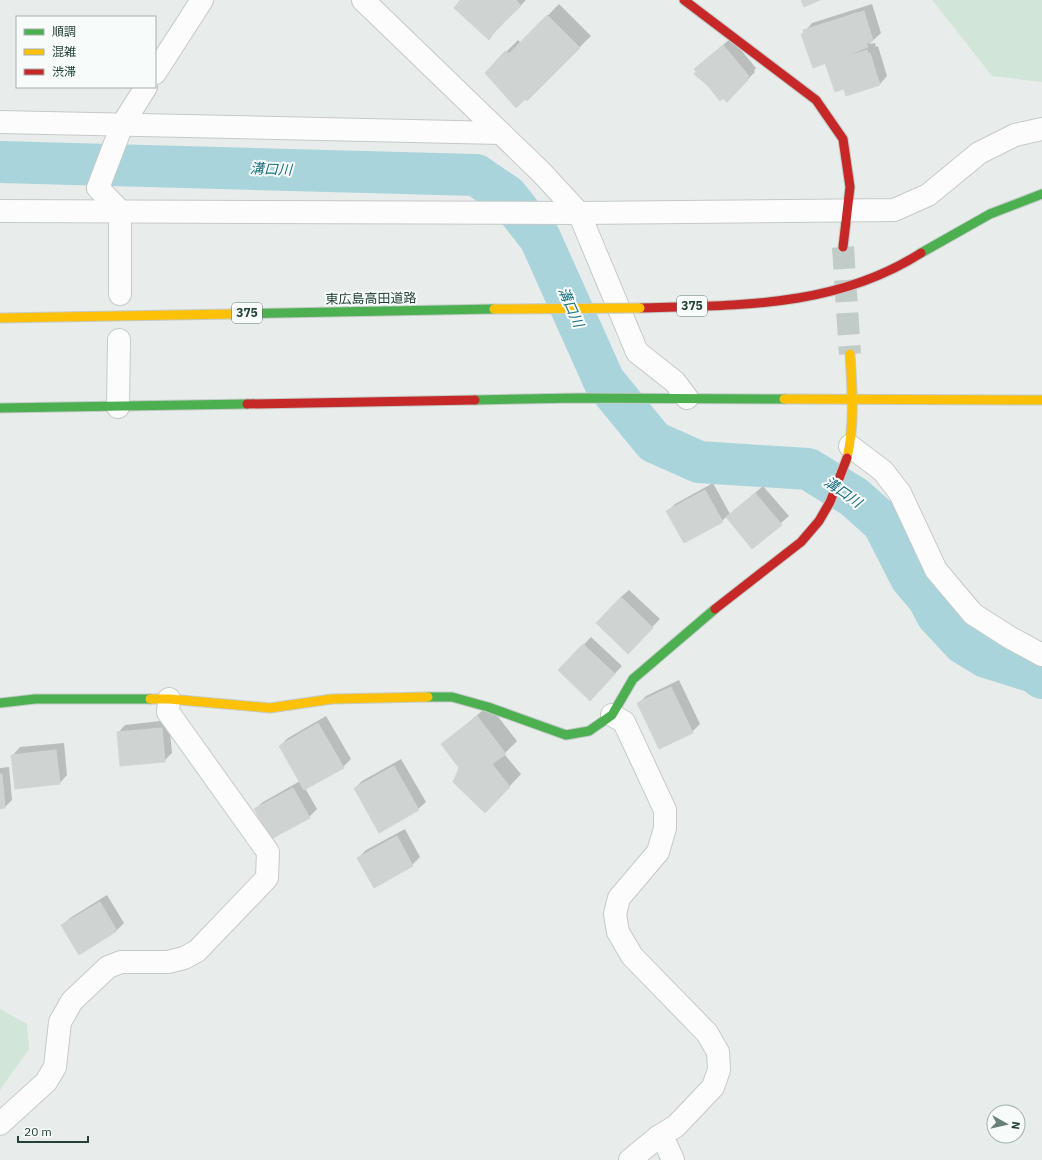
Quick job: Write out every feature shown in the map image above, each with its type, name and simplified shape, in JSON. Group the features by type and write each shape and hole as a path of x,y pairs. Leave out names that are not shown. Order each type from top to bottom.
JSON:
{"main road":[{"path":"684,0 816,100 843,138 850,186 842,247"},
{"name":"東広島高田道路","path":"0,318 494,309 640,308 743,305 792,300 829,292 868,279 900,265 992,213 1015,202 1042,194"},
{"path":"0,703 35,699 169,699 270,708 332,699 452,698 488,707 566,735 589,731 612,715 633,678 717,607 802,542 819,521 830,502 848,455 852,399 850,354"},
{"path":"0,408 578,398 1042,400"}],"street":[{"path":"156,71 202,0"},
{"path":"363,0 541,172 579,213 637,352 675,382 687,398"},
{"path":"120,294 120,211 98,188 122,125 145,88"},
{"path":"0,122 501,133"},
{"path":"0,211 579,213 894,210 928,195 979,153 1015,136 1042,129"},
{"path":"118,407 119,340"},
{"path":"848,455 883,471 900,493 936,570 973,614 1009,638 1042,655"},
{"path":"0,1124 46,1082 55,1067 60,1022 72,1001 108,967 121,962 168,962 184,958 197,950 268,878 268,852 168,712 169,699"},
{"path":"612,715 624,722 665,810 665,828 658,852 619,898 615,914 618,932 632,956 707,1033 718,1052 719,1070 713,1087 676,1126 658,1137 630,1160"},
{"path":"658,1137 664,1140 674,1160"}],"green space":[{"path":"932,0 1042,0 1042,82 992,76"},
{"path":"0,1009 27,1024 29,1049 0,1090"}],"building":[{"path":"460,0 507,0 513,5 489,40 454,8"},
{"path":"462,0 516,0 521,6 489,36 458,3"},
{"path":"801,0 820,0 804,7"},
{"path":"864,11 873,41 813,60 803,30"},
{"path":"856,13 868,47 813,68 801,34"},
{"path":"547,15 580,48 527,101 495,68"},
{"path":"546,32 570,57 516,108 485,73 505,51 517,59"},
{"path":"723,45 749,76 720,101 694,69"},
{"path":"867,50 875,78 835,92 825,63"},
{"path":"716,51 748,80 727,102 694,74"},
{"path":"870,53 880,85 846,96 836,64"},
{"path":"705,490 723,522 684,543 666,511"},
{"path":"755,493 782,525 752,549 726,517"},
{"path":"621,597 653,628 628,654 596,623"},
{"path":"583,644 615,674 590,701 558,670"},
{"path":"671,687 693,733 659,749 637,703"},
{"path":"477,716 506,754 492,764 510,787 485,813 453,782 459,768 441,744"},
{"path":"318,723 344,768 304,790 279,746"},
{"path":"162,728 165,762 120,766 117,732"},
{"path":"56,750 60,784 15,789 11,755"},
{"path":"394,766 419,810 379,833 354,788"},
{"path":"0,774 2,774 5,808 0,809"},
{"path":"293,788 310,818 271,839 254,809"},
{"path":"397,836 413,866 374,888 357,858"},
{"path":"100,902 117,931 79,955 61,925"}],"waterway":[{"name":"溝口川","path":"0,162 476,175 507,196 540,238 604,381 654,442 699,462 808,469 854,497 883,523 911,578 928,598 937,615 963,643 986,657 1034,672 1042,678"}],"tunnel":[{"path":"843,247 850,354"}],"traffic: fast":[{"path":"921,253 990,214 1042,194"},
{"path":"233,314 494,309"},
{"path":"475,400 578,398 784,399"},
{"path":"0,408 247,404"},
{"path":"428,697 452,697 488,707 566,735 589,731 612,715 633,679 715,609"},
{"path":"0,703 35,699 150,699"}],"traffic: slow":[{"path":"494,309 640,308"},
{"path":"0,318 233,314"},
{"path":"847,458 850,445 852,420 850,354"},
{"path":"784,399 1042,400"},
{"path":"150,699 169,699 270,708 332,699 428,697"}],"traffic: jam":[{"path":"684,0 816,100 843,139 850,187 843,247"},
{"path":"640,308 749,304 820,294 855,284 888,271 921,253"},
{"path":"247,404 475,400"},
{"path":"715,609 801,542 819,521 830,502 847,458"}]}
